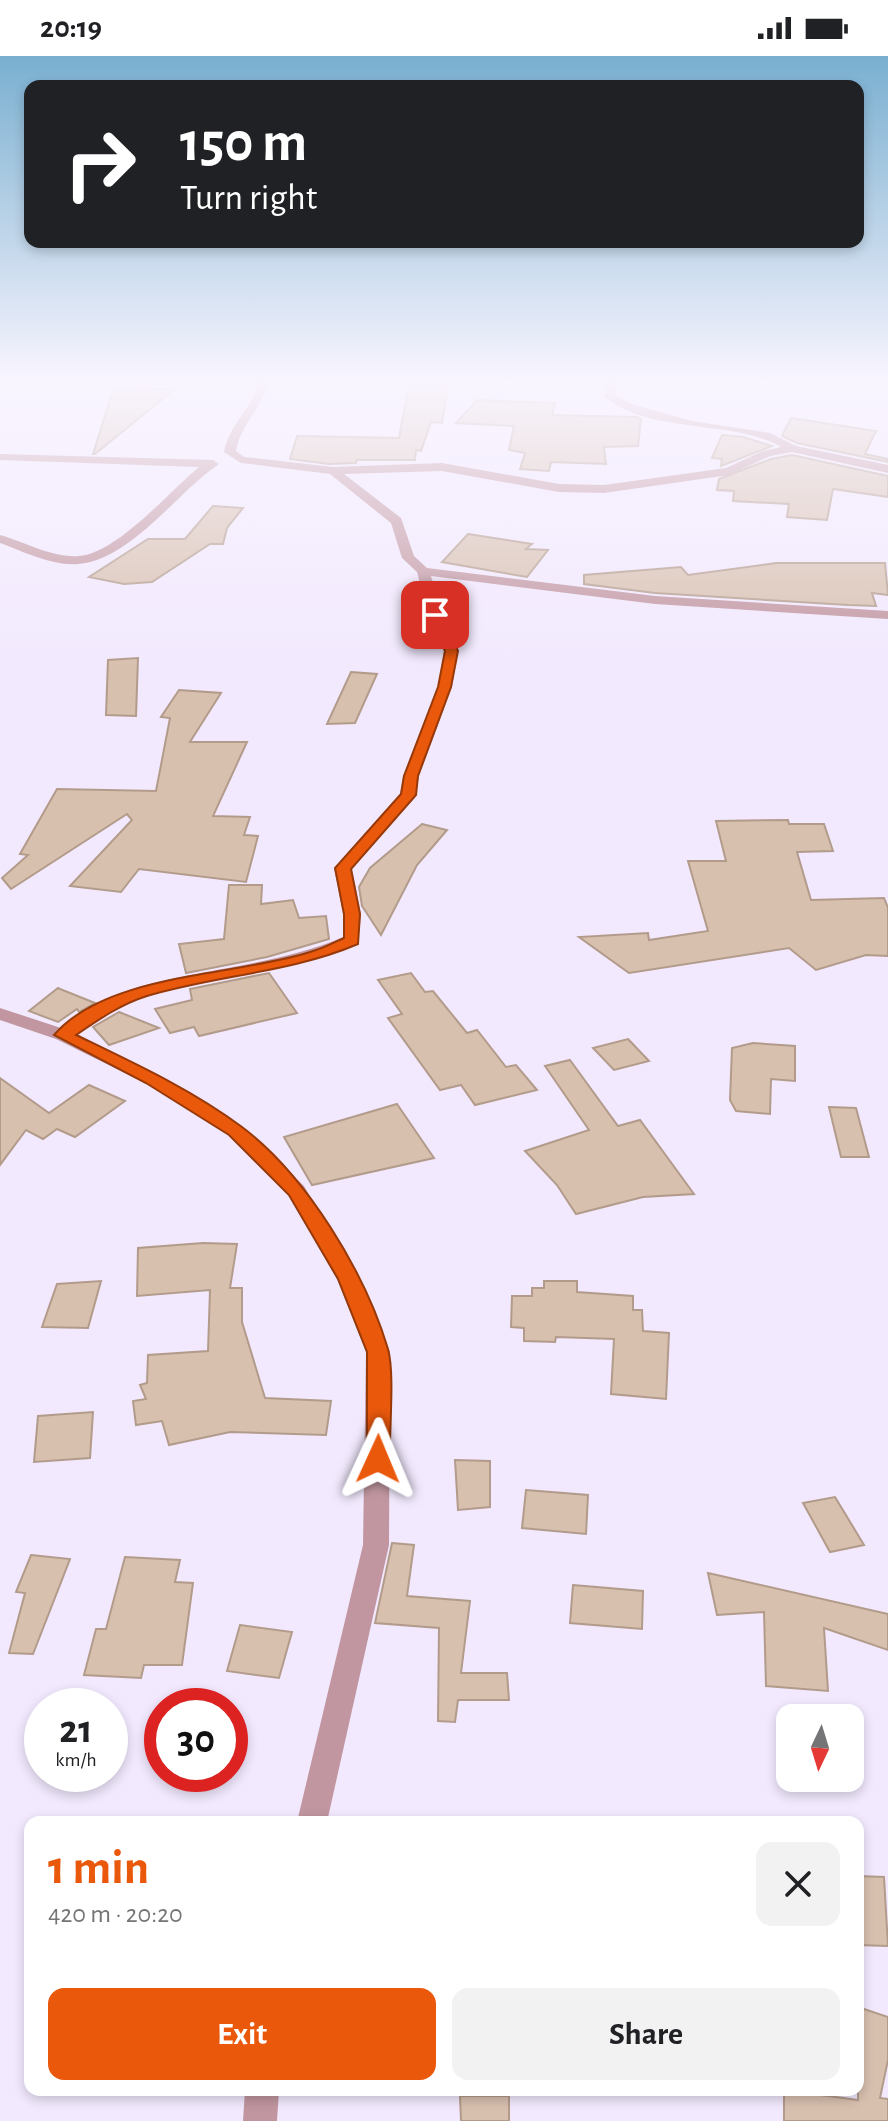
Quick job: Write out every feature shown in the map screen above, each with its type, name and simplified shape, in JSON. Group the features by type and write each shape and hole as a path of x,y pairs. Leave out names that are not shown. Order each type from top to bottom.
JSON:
{"street":[{"path":"0,539 68,558 87,558 126,539 195,476"},
{"path":"340,476 397,521 408,558 423,571 561,591 764,610 888,615"},
{"path":"494,476 559,488 604,489 692,476"},
{"path":"63,1035 101,1010 141,992 315,956 352,940 352,914 343,868 408,795 411,776 445,687 451,651 435,615 423,571"},
{"path":"0,1014 63,1035 152,1079 236,1131 296,1191 348,1279 378,1352 376,1545 313,1816"},
{"path":"260,2121 262,2096"}],"building":[{"path":"726,476 888,476 888,497 833,489 827,520 787,517 789,504 733,501 734,491 717,490 719,479"},
{"path":"213,506 243,508 227,528 223,544 210,544 152,582 124,584 89,577 148,539 185,539"},
{"path":"468,534 532,544 526,549 548,550 527,577 442,562"},
{"path":"776,563 885,563 888,595 872,593 876,606 848,605 655,593 584,584 584,575 681,567 688,575"},
{"path":"138,658 136,716 106,715 108,660"},
{"path":"351,672 377,674 355,723 327,724"},
{"path":"179,690 221,693 190,742 247,742 213,816 250,817 244,835 258,836 246,882 139,869 121,892 70,886 132,820 127,814 11,889 2,878 28,855 20,854 57,789 156,791 170,718 161,717"},
{"path":"788,820 789,824 824,824 833,851 797,852 811,900 884,898 888,908 888,956 866,955 816,970 789,948 629,973 579,937 648,933 649,940 708,931 688,861 726,861 716,821"},
{"path":"422,824 447,830 417,865 381,935 362,906 359,887 370,868"},
{"path":"229,885 262,885 261,904 293,900 299,918 326,916 329,939 267,957 186,973 179,944 224,939"},
{"path":"269,973 297,1013 199,1036 194,1027 170,1033 155,1009 192,1000 190,989"},
{"path":"411,973 425,992 433,991 467,1033 477,1030 506,1067 516,1065 537,1090 475,1105 461,1085 440,1090 388,1018 402,1014 378,980"},
{"path":"58,988 95,1003 79,1012 77,1009 58,1022 29,1011"},
{"path":"119,1012 159,1028 109,1045 93,1027"},
{"path":"628,1039 649,1061 614,1070 593,1048"},
{"path":"753,1043 795,1046 795,1081 771,1079 770,1114 736,1111 730,1100 732,1048"},
{"path":"570,1060 618,1126 640,1120 694,1194 643,1197 576,1214 557,1185 525,1151 589,1130 545,1066"},
{"path":"0,1078 49,1113 89,1085 125,1101 75,1137 57,1129 43,1139 26,1130 0,1165"},
{"path":"397,1104 434,1158 312,1185 284,1137"},
{"path":"829,1107 856,1108 869,1157 841,1157"},
{"path":"237,1244 230,1288 242,1288 242,1322 265,1398 331,1401 326,1435 230,1432 169,1445 162,1421 136,1425 133,1401 146,1399 140,1385 147,1383 148,1355 208,1351 210,1290 137,1296 138,1248"},
{"path":"101,1281 88,1328 42,1327 57,1284"},
{"path":"544,1281 577,1281 577,1292 633,1296 633,1310 642,1310 643,1331 669,1333 666,1399 611,1394 614,1339 556,1337 555,1342 524,1341 524,1328 511,1327 512,1296 532,1296 532,1288 544,1288"},
{"path":"93,1412 90,1458 34,1462 38,1416"},
{"path":"455,1460 490,1461 490,1507 458,1510"},
{"path":"526,1490 588,1495 586,1534 522,1528"},
{"path":"835,1497 864,1545 830,1552 803,1503"},
{"path":"392,1543 414,1545 407,1596 470,1601 461,1673 507,1673 509,1700 458,1700 455,1722 438,1721 439,1628 375,1623"},
{"path":"31,1555 70,1559 33,1654 9,1653 25,1593 16,1592"},
{"path":"125,1557 180,1560 175,1582 193,1583 182,1665 144,1665 141,1678 84,1675 96,1629 106,1629"},
{"path":"708,1573 888,1614 888,1650 824,1628 828,1691 766,1686 764,1612 717,1615"},
{"path":"573,1585 643,1591 642,1629 570,1623"},
{"path":"240,1625 292,1632 279,1678 227,1671"},
{"path":"864,1876 884,1877 888,1946 864,1945"},
{"path":"864,2009 888,2017 888,2060 880,2098 888,2099 888,2121 784,2121 784,2096 858,2100 858,2096 864,2096"},
{"path":"460,2096 509,2096 509,2121 461,2121"}],"route":[{"path":"378,1459 378,1352 348,1279 296,1191 236,1131 152,1079 63,1035 101,1010 141,992 315,956 337,950 352,940 352,914 343,868 408,795 411,776 445,687 451,651 442,624 435,615"}]}
